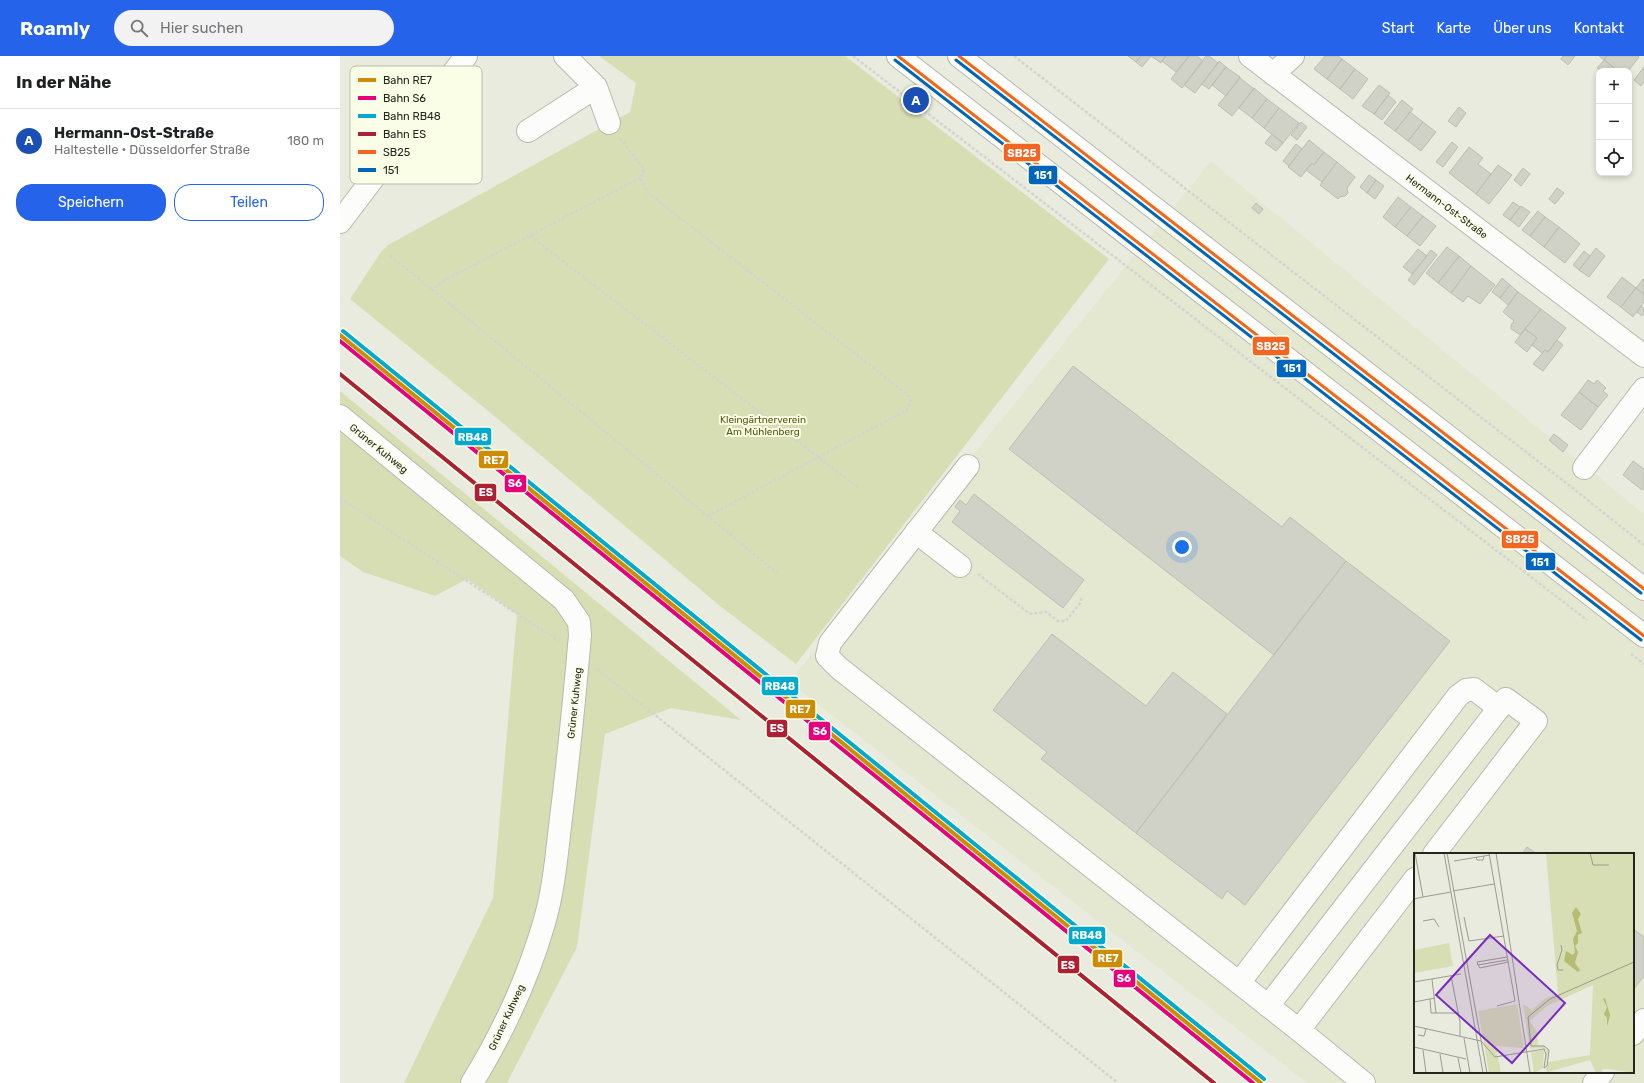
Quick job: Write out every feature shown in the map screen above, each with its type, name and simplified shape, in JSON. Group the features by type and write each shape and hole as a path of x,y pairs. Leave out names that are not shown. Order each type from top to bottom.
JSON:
{"main road":[{"path":"458,66 466,56"},
{"path":"565,56 596,87 609,123"},
{"path":"898,56 1644,636"},
{"path":"959,56 1644,588"},
{"name":"Hermann-Ost-Straße","path":"1250,56 1644,356"},
{"path":"1273,74 1293,56"},
{"path":"528,131 596,87"},
{"path":"340,222 369,184"},
{"path":"1584,468 1644,390"},
{"name":"Grüner Kuhweg","path":"340,416 564,600 579,622 579,654 555,865 546,917 519,993 472,1083"},
{"path":"968,466 830,642 827,656 839,668 1299,1030 1364,1083"},
{"path":"916,532 960,566"},
{"path":"1239,983 1458,696 1466,690 1474,690 1499,708"},
{"path":"1268,1006 1506,699 1536,721 1435,853"},
{"path":"1299,1030 1414,880"},
{"path":"1634,1033 1644,1020"},
{"path":"1594,1083 1602,1073"}],"path":[{"path":"854,56 1587,620"},
{"path":"1014,56 1570,486 1644,545"},
{"path":"882,79 886,75"},
{"path":"433,290 441,282 640,178 644,169 609,123"},
{"path":"640,178 648,193 907,394 911,401 906,410 708,516"},
{"path":"530,236 860,489"},
{"path":"390,256 777,573"},
{"path":"340,498 579,654 999,986 1118,1083"},
{"path":"960,566 968,566 1030,614 1046,612 1058,621 1066,621 1081,602 1081,596"},
{"path":"1625,649 1644,664"}],"shaded area":[{"path":"1211,161 1644,514 1644,1083 1307,1083 789,682"}],"green space":[{"name":"Kleingärtnerverein Am Mühlenberg","path":"599,56 845,56 1109,259 796,664 720,606 487,410 350,299 381,252 388,245 630,112 636,83"},
{"path":"340,391 741,720 671,708 605,734 577,947 507,1083 404,1083 493,898 517,614 467,579 435,596 363,572 340,556"}],"building":[{"path":"1128,56 1141,56 1136,62"},
{"path":"1141,56 1151,56 1142,67 1136,62"},
{"path":"1151,56 1166,56 1161,63"},
{"path":"1166,56 1189,56 1176,72 1162,61"},
{"path":"1189,56 1197,56 1203,61 1182,88 1171,79"},
{"path":"1206,56 1209,56 1218,63 1195,93 1184,85"},
{"path":"1325,56 1338,56 1342,59 1327,79 1314,69"},
{"path":"1563,56 1575,56 1568,65 1561,59"},
{"path":"1599,56 1607,56 1604,60"},
{"path":"1607,56 1639,57 1630,68 1614,68 1604,60"},
{"path":"1342,59 1355,69 1340,89 1327,79"},
{"path":"1604,60 1614,68 1597,68"},
{"path":"1219,61 1226,67 1209,89 1202,84"},
{"path":"1226,67 1240,77 1226,96 1212,85"},
{"path":"1644,67 1644,82 1641,86 1634,80"},
{"path":"1355,69 1368,79 1353,99 1340,89"},
{"path":"1240,78 1254,89 1232,116 1218,105"},
{"path":"1379,85 1390,93 1374,114 1362,106"},
{"path":"1254,88 1267,99 1252,118 1239,108"},
{"path":"1388,95 1396,102 1382,120 1374,114"},
{"path":"1267,99 1279,108 1264,128 1252,118"},
{"path":"1402,100 1413,109 1395,131 1384,123"},
{"path":"1459,107 1466,113 1456,127 1448,121"},
{"path":"1279,108 1299,123 1283,143 1264,128"},
{"path":"1410,112 1423,122 1408,141 1395,131"},
{"path":"1301,122 1307,127 1297,140 1291,135"},
{"path":"1423,122 1436,132 1421,151 1408,141"},
{"path":"1272,134 1283,143 1276,151 1265,143"},
{"path":"1309,140 1324,152 1314,165 1312,163 1301,177 1288,167"},
{"path":"1452,142 1458,147 1443,167 1436,162"},
{"path":"1296,144 1302,149 1289,166 1283,161"},
{"path":"1469,147 1483,158 1478,164 1491,174 1476,194 1449,173"},
{"path":"1324,152 1337,162 1322,182 1306,170 1312,163 1314,165"},
{"path":"1337,162 1355,177 1347,188 1348,193 1338,199 1320,185"},
{"path":"1498,165 1512,175 1489,204 1476,194"},
{"path":"1523,168 1530,174 1521,186 1514,180"},
{"path":"1369,175 1376,180 1367,193 1360,187"},
{"path":"1376,180 1384,186 1375,199 1367,193"},
{"path":"1557,188 1564,193 1555,204 1549,199"},
{"path":"1398,197 1411,207 1395,227 1383,217"},
{"path":"1513,202 1520,207 1510,220 1503,215"},
{"path":"1256,203 1263,209 1259,214 1252,208"},
{"path":"1521,206 1530,212 1519,227 1510,220"},
{"path":"1411,207 1423,216 1407,236 1395,227"},
{"path":"1538,211 1545,217 1530,236 1522,230"},
{"path":"1423,216 1436,226 1420,246 1407,236"},
{"path":"1545,217 1559,227 1544,247 1530,236"},
{"path":"1559,227 1580,244 1565,263 1544,247"},
{"path":"1447,247 1459,256 1438,283 1426,273"},
{"path":"1596,248 1605,256 1589,277 1579,270"},
{"path":"1418,249 1427,256 1412,274 1403,267"},
{"path":"1431,250 1437,255 1414,285 1408,280"},
{"path":"1584,251 1590,256 1579,270 1573,265"},
{"path":"1459,256 1471,266 1451,293 1438,283"},
{"path":"1471,266 1495,285 1480,304 1468,296 1463,302 1451,293"},
{"path":"1622,277 1636,288 1621,307 1607,297"},
{"path":"1502,278 1510,285 1500,298 1492,292"},
{"path":"1643,279 1644,280 1644,294 1636,288"},
{"path":"1510,285 1518,292 1508,305 1500,298"},
{"path":"1636,288 1644,294 1644,302 1633,317 1621,307"},
{"path":"1518,292 1541,309 1521,334 1511,329 1511,325 1514,321 1503,312"},
{"path":"1641,306 1644,308 1644,313 1642,316 1637,312"},
{"path":"1541,309 1566,328 1548,352 1545,350 1542,353 1532,345 1537,338 1525,329"},
{"path":"1525,329 1537,338 1527,352 1515,342"},
{"path":"1557,340 1563,345 1543,371 1533,364 1545,350 1548,352"},
{"path":"1073,366 1282,527 1290,517 1346,561 1274,655 1009,449"},
{"path":"1588,380 1594,384 1597,380 1606,388 1603,391 1608,395 1598,407 1579,392"},
{"path":"1579,392 1598,407 1581,430 1561,415"},
{"path":"1554,434 1568,445 1563,452 1549,440"},
{"path":"1633,461 1644,469 1644,488 1642,490 1623,475"},
{"path":"974,494 1084,580 1063,608 952,522 960,511 955,507 960,500 966,505"},
{"path":"1346,561 1450,641 1245,905 1227,891 1222,899 1136,833"},
{"path":"1052,634 1146,706 1173,672 1227,714 1136,833 1041,759 1047,752 993,710"},
{"path":"1527,847 1536,853 1523,853"},
{"path":"1634,930 1644,937 1644,976 1634,989"}],"rail line":[{"name":"RB48","path":"343,331 1264,1079"},
{"name":"RE7","path":"340,335 1261,1083"},
{"name":"S6","path":"340,341 1253,1083"},
{"name":"ES","path":"340,374 1214,1083"}],"transit line":[{"name":"SB25","path":"898,56 1644,636"},
{"name":"SB25","path":"959,56 1644,589"},
{"name":"151","path":"895,60 1641,640"},
{"name":"151","path":"956,60 1641,593"}],"place":[{"name":"Hermann-Ost-Straße","path":"916,100"}]}
